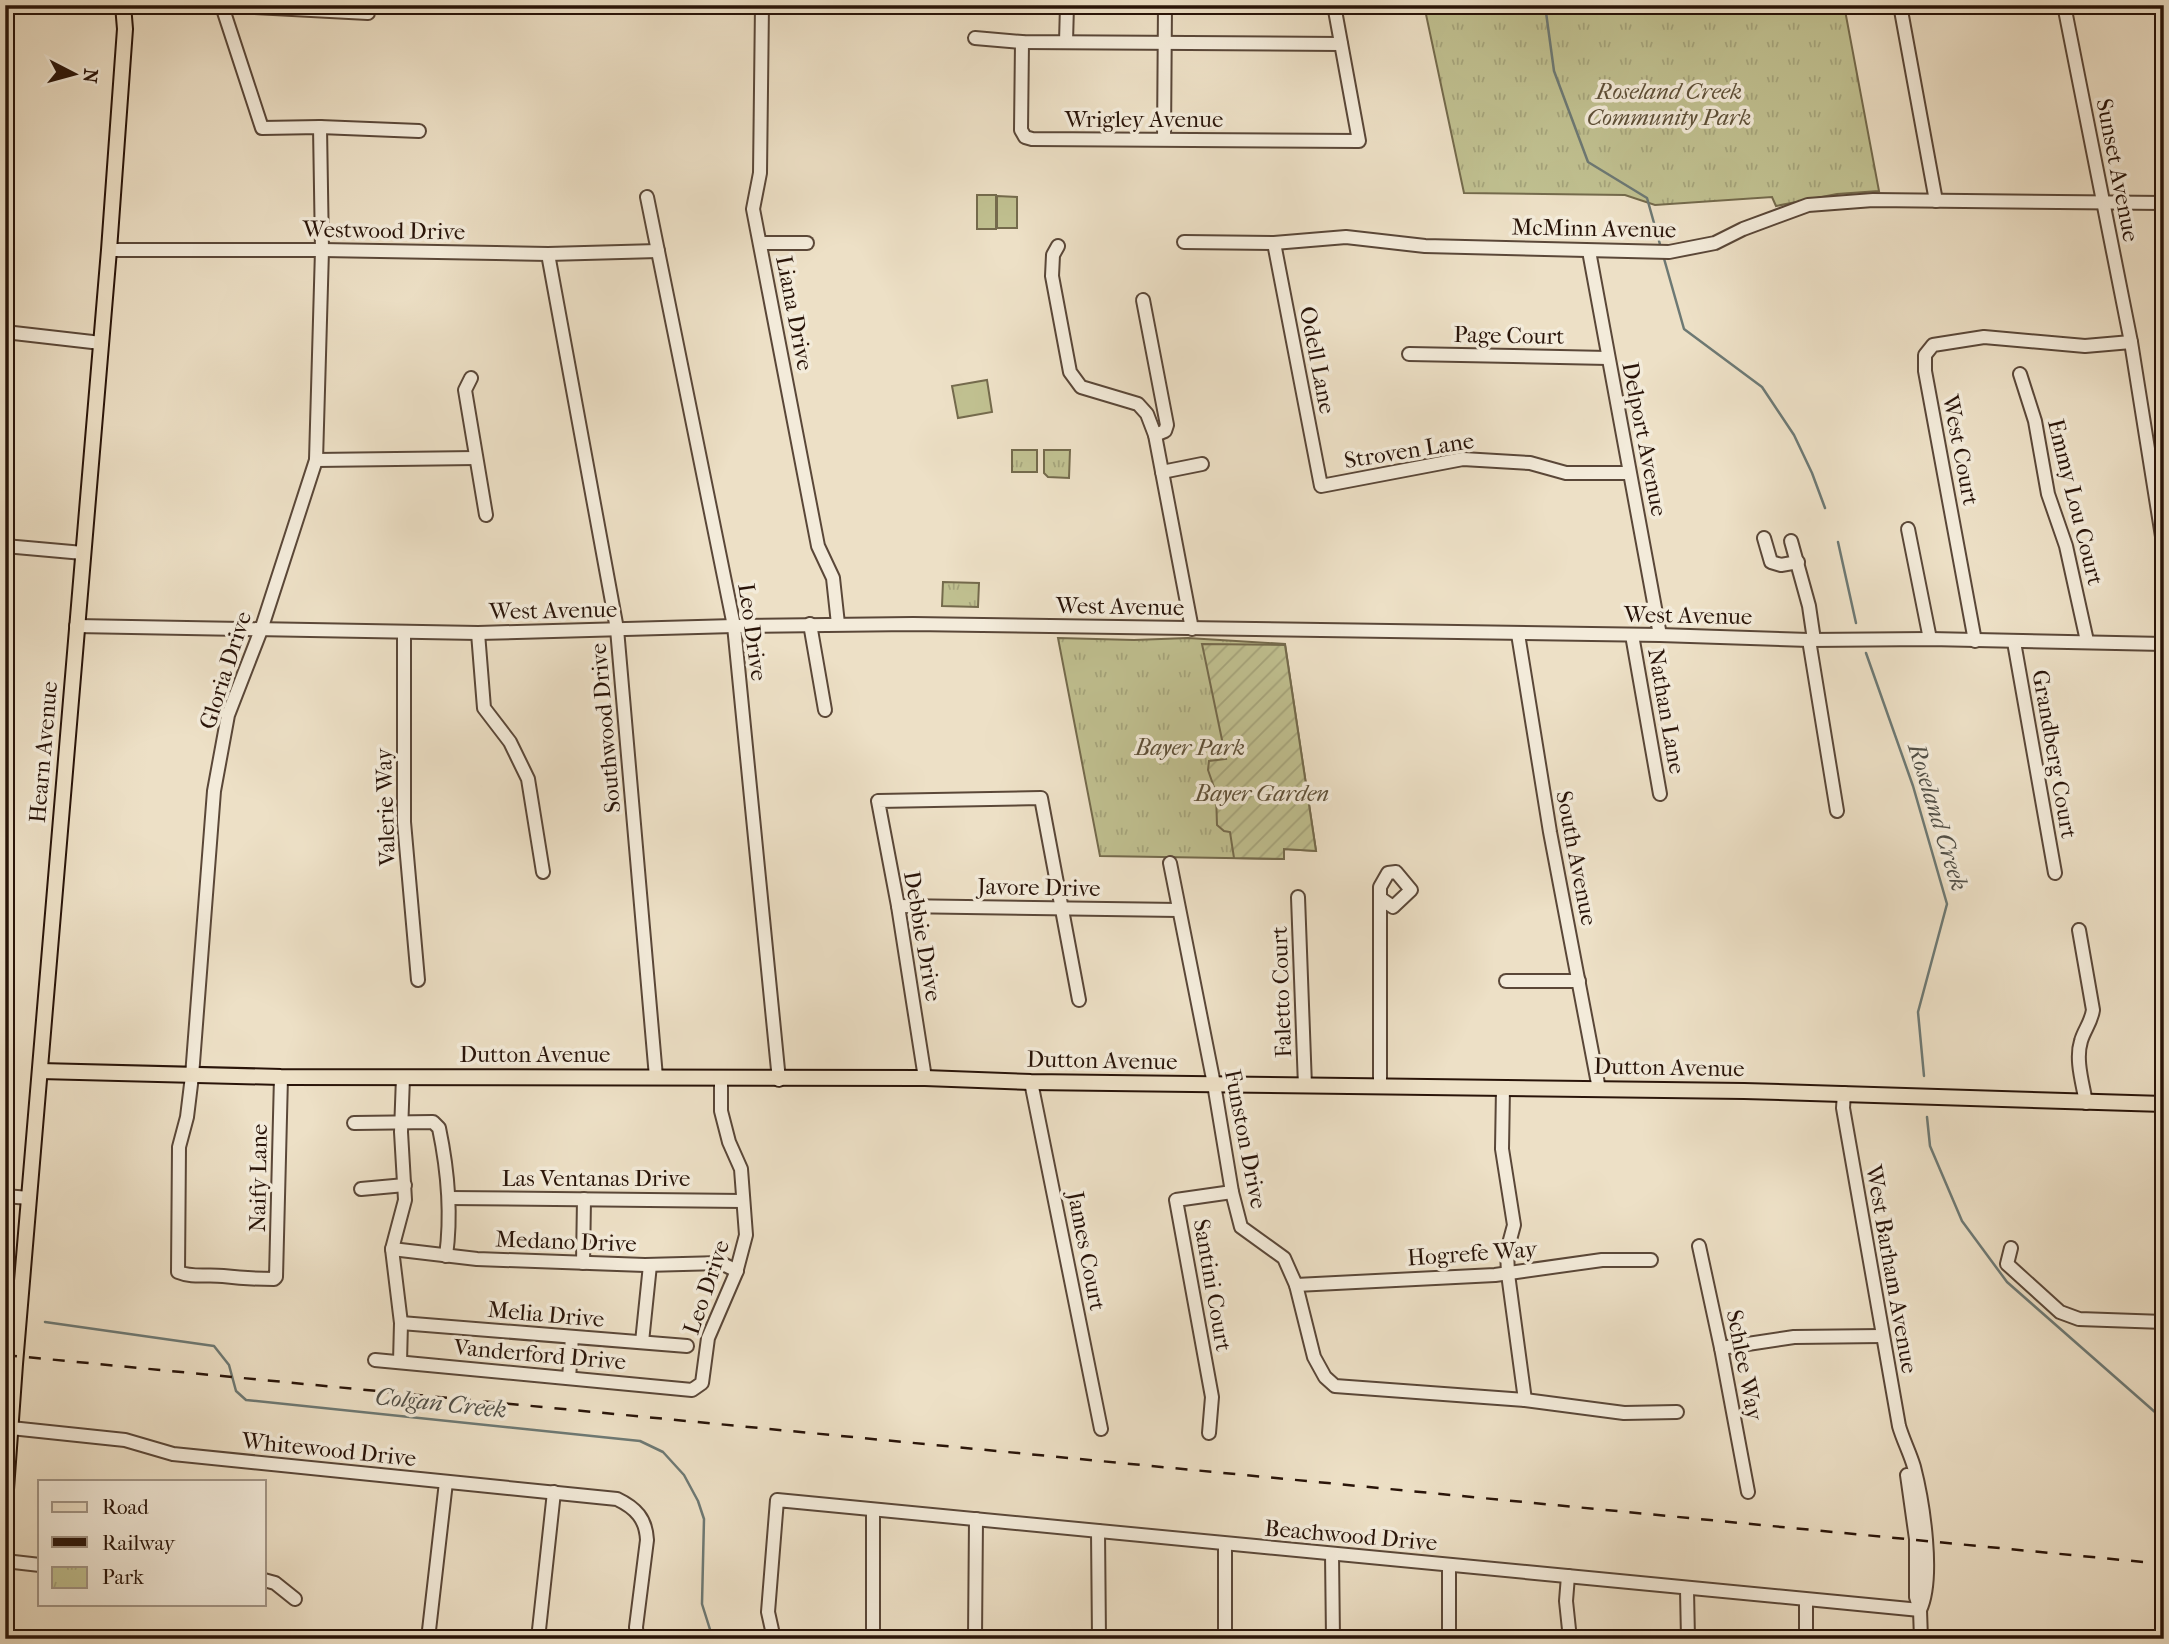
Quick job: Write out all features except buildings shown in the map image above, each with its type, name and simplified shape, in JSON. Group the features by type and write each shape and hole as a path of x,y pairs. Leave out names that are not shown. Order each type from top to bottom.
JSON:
{"main road":[{"name":"Hearn Avenue","path":"5,1503 109,250 125,29 123,5"},
{"name":"Dutton Avenue","path":"40,1072 281,1077 925,1079 1503,1087 1844,1093 2164,1104"}],"street":[{"path":"216,5 368,13"},
{"name":"Liana Drive","path":"762,5 760,173 753,209 818,547 833,578 838,624"},
{"path":"1066,42 1067,5"},
{"path":"1164,139 1165,5"},
{"path":"975,38 1022,42 1340,44 1334,5"},
{"path":"1900,5 1936,201"},
{"name":"Sunset Avenue","path":"2064,5 2131,342 2164,549"},
{"path":"222,6 262,128 320,127 419,131"},
{"name":"Wrigley Avenue","path":"1022,42 1021,130 1025,137 1040,140 1359,141 1340,44"},
{"name":"Gloria Drive","path":"274,1279 235,1279 224,1276 184,1275 178,1272 179,1147 187,1117 192,1076 214,791 228,715 261,630 316,460 322,250 320,127"},
{"name":"Leo Drive","path":"647,197 734,626 779,1080"},
{"name":"McMinn Avenue","path":"1184,242 1274,243 1346,237 1379,243 1425,246 1669,253 1715,243 1743,229 1808,205 1873,200 2164,203"},
{"path":"760,243 807,243"},
{"name":"Odell Lane","path":"1274,243 1321,486"},
{"path":"1058,246 1053,255 1052,276 1070,372 1081,387 1138,404 1147,414 1155,435 1192,629"},
{"name":"Westwood Drive","path":"109,250 548,254 657,251"},
{"name":"Delport Avenue","path":"1590,251 1660,635"},
{"name":"Southwood Drive","path":"548,254 617,629 656,1077"},
{"path":"1143,300 1166,415 1166,428 1155,435"},
{"path":"5,332 101,343"},
{"name":"West Court","path":"1975,641 1925,371 1925,355 1933,345 1984,337 2085,346 2131,342"},
{"name":"Page Court","path":"1409,354 1608,358"},
{"name":"Emmy Lou Court","path":"2020,374 2035,421 2048,494 2066,545 2087,641"},
{"path":"471,378 465,390 486,515"},
{"path":"316,460 476,458"},
{"name":"Stroven Lane","path":"1321,486 1463,459 1530,463 1566,473 1629,473"},
{"path":"1162,472 1202,464"},
{"path":"1908,528 1930,639"},
{"path":"1764,538 1771,562 1781,565 1798,562"},
{"path":"1791,541 1810,606 1811,640 1837,811"},
{"path":"5,546 83,553"},
{"path":"810,624 825,710"},
{"name":"West Avenue","path":"76,626 478,633 838,624 2164,644"},
{"name":"Valerie Way","path":"404,632 404,822 418,980"},
{"path":"478,633 484,709 510,742 528,779 543,872"},
{"name":"South Avenue","path":"1518,634 1542,785 1599,1089"},
{"name":"Nathan Lane","path":"1632,635 1660,794"},
{"name":"Grandberg Court","path":"2014,642 2055,873"},
{"name":"Debbie Drive","path":"925,1079 898,906 878,801 1041,799 1063,908"},
{"name":"Funston Drive","path":"1170,863 1214,1084 1232,1192 1241,1227 1284,1258 1296,1285 1314,1357 1325,1377 1335,1386 1525,1400 1625,1413 1677,1412"},
{"name":"Faletto Court","path":"1298,897 1305,1086"},
{"path":"1380,898 1380,1086"},
{"name":"Javore Drive","path":"898,906 1179,910"},
{"path":"1063,908 1079,1000"},
{"path":"2079,930 2094,1010 2091,1023 2081,1041 2079,1057 2087,1102"},
{"path":"1506,981 1579,981"},
{"name":"Naify Lane","path":"274,1279 281,1077"},
{"path":"400,1362 401,1323 392,1249 405,1205 401,1122 403,1077"},
{"name":"Leo Drive","path":"700,1386 708,1338 737,1270 746,1234 741,1169 729,1142 721,1111 722,1078"},
{"name":"James Court","path":"1031,1082 1101,1429"},
{"path":"1503,1087 1502,1149 1514,1225 1507,1251 1508,1274 1525,1400"},
{"name":"West Barham Avenue","path":"1844,1093 1843,1108 1882,1336 1899,1426 1913,1464 1921,1506 1926,1598 1920,1610 1921,1639"},
{"path":"354,1123 433,1122 439,1128 449,1198 446,1256"},
{"path":"361,1189 405,1185"},
{"name":"Santini Court","path":"1209,1433 1212,1397 1176,1200 1232,1192"},
{"path":"5,1196 29,1198"},
{"name":"Las Ventanas Drive","path":"449,1198 743,1200"},
{"path":"583,1263 584,1199"},
{"name":"Schlee Way","path":"1699,1246 1748,1492"},
{"path":"2011,1248 2007,1264 2060,1312 2079,1319 2164,1322"},
{"name":"Medano Drive","path":"392,1249 446,1256 583,1263 721,1264 737,1270"},
{"name":"Hogrefe Way","path":"1296,1285 1508,1274 1602,1260 1651,1260"},
{"path":"642,1342 650,1265"},
{"name":"Melia Drive","path":"401,1323 687,1346"},
{"path":"1721,1348 1794,1336 1882,1336"},
{"path":"569,1378 572,1337"},
{"name":"Vanderford Drive","path":"375,1360 692,1390 700,1386"},
{"name":"Whitewood Drive","path":"11,1428 125,1440 173,1454 617,1499 630,1505 647,1526 637,1639"},
{"path":"428,1639 446,1482"},
{"path":"538,1639 554,1492"},
{"name":"Beachwood Drive","path":"774,1639 768,1612 777,1500 1568,1576 1688,1590 1920,1610"},
{"path":"873,1510 873,1639"},
{"path":"975,1639 976,1519"},
{"path":"1098,1531 1098,1639"},
{"path":"1225,1544 1225,1639"},
{"path":"1332,1554 1333,1639"},
{"path":"5,1561 38,1565"},
{"path":"1449,1565 1449,1639"},
{"path":"1568,1576 1566,1601 1570,1639"},
{"path":"266,1581 275,1583 295,1599"},
{"path":"1688,1590 1688,1639"},
{"path":"1806,1601 1806,1639"}],"green space":[{"name":"Roseland Creek Community Park","path":"1424,5 1844,5 1879,191 1837,194 1776,206 1772,197 1655,205 1625,195 1464,193"},
{"path":"977,195 996,195 996,229 977,229"},
{"path":"997,196 1017,197 1017,228 997,228"},
{"path":"987,380 992,412 958,418 952,386"},
{"path":"1012,450 1037,450 1037,472 1012,472"},
{"path":"1044,450 1070,450 1069,478 1048,477 1044,473"},
{"path":"943,582 979,583 978,607 942,606"},
{"name":"Bayer Park","path":"1058,638 1188,638 1285,644 1316,851 1284,849 1284,859 1100,856"},
{"name":"Bayer Garden","path":"1202,644 1285,645 1316,851 1284,849 1284,859 1234,858 1230,832 1217,825 1216,793 1208,770 1209,761 1226,759"}],"waterway":[{"name":"Roseland Creek","path":"1545,5 1554,71 1588,162 1647,198 1661,248"},
{"name":"Roseland Creek","path":"1663,255 1684,329 1762,387 1794,435 1825,508"},
{"name":"Roseland Creek","path":"1838,542 1856,623"},
{"name":"Roseland Creek","path":"1866,653 1913,786 1947,904 1918,1012 1924,1076"},
{"name":"Roseland Creek","path":"1927,1117 1930,1146 1962,1221 2007,1282 2164,1420"},
{"name":"Colgan Creek","path":"45,1322 214,1346 229,1365 236,1391 246,1400 640,1441 663,1452 684,1475 698,1501 704,1519 702,1604 713,1639"}],"railway":[{"path":"5,1355 2164,1564"}]}
